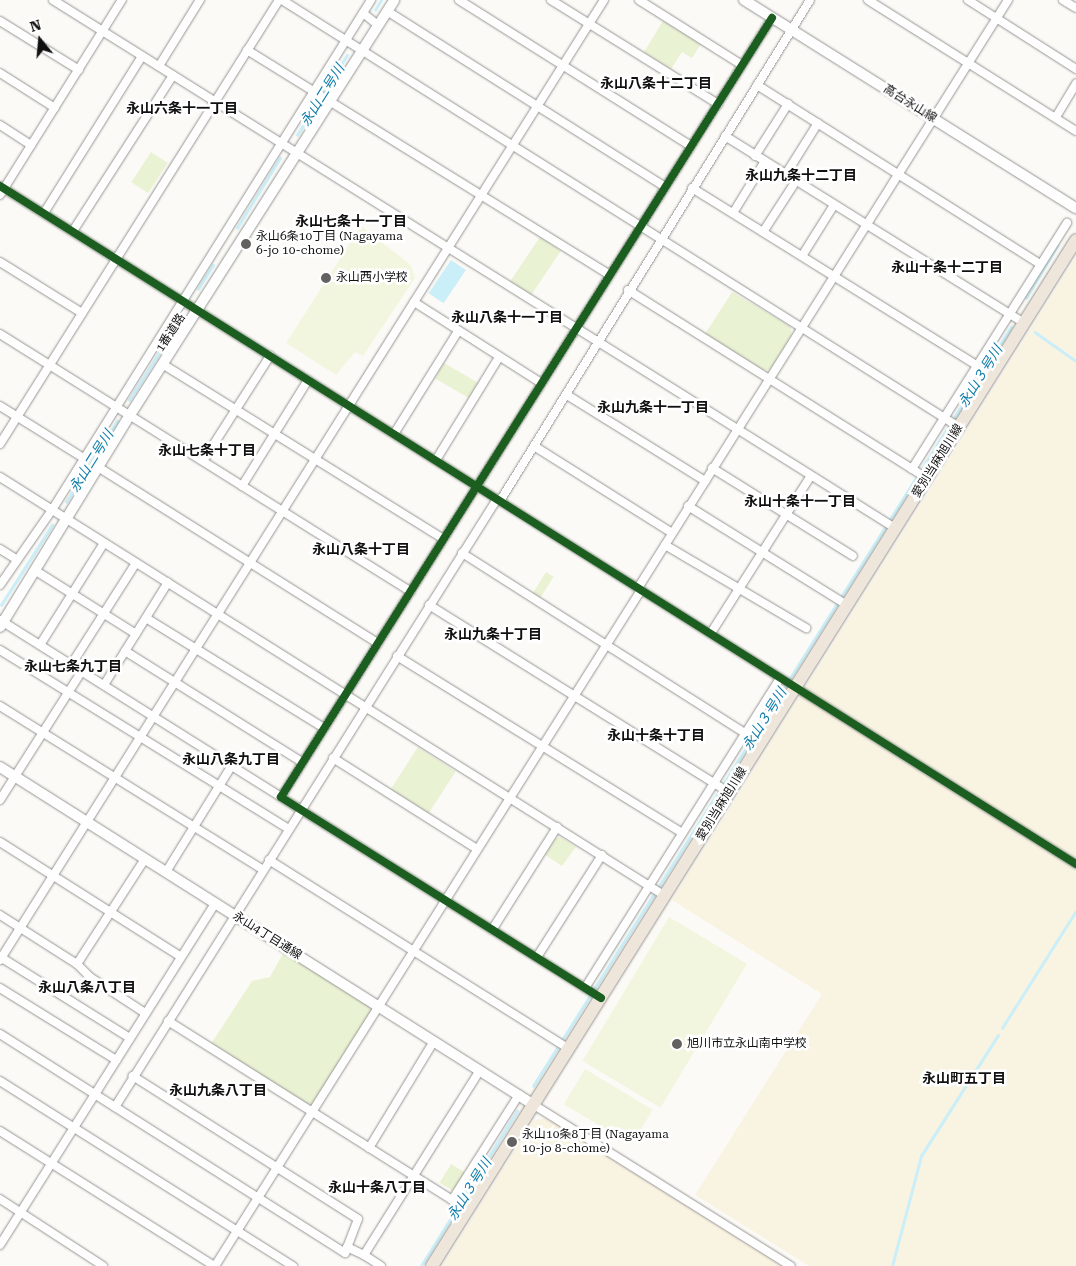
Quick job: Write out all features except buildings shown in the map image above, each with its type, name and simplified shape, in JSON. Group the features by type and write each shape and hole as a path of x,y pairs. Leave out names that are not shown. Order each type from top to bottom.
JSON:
{"main road":[{"name":"愛別当麻旭川線","path":"432,1266 459,1204 534,1105 563,1046 593,993 721,788 796,687 841,602 890,525 952,421 984,371 1024,323 1076,240"}],"street":[{"path":"53,0 890,525"},
{"path":"122,0 32,145 1,190 73,231 1076,864"},
{"path":"159,66 200,0"},
{"path":"0,444 280,0 642,224 661,238 952,421"},
{"path":"0,585 16,559 52,510 282,144 320,97 346,41 371,0"},
{"name":"1番道路","path":"1,623 36,571 130,415 199,311 297,153 320,97 363,50 394,0"},
{"path":"459,0 691,146"},
{"path":"551,0 718,104"},
{"path":"130,1038 1,959 604,0"},
{"path":"639,0 742,65"},
{"name":"高台永山線","path":"744,0 1076,208"},
{"path":"115,1107 462,553 567,395 628,290 810,0"},
{"path":"868,0 1076,131"},
{"path":"968,0 1076,69"},
{"path":"0,1130 215,1266 607,645 688,506 1008,0"},
{"path":"1063,0 1076,8"},
{"path":"386,11 666,187"},
{"path":"362,13 378,25"},
{"path":"281,797 772,18"},
{"path":"0,20 78,70"},
{"path":"247,50 610,275"},
{"path":"44,213 142,56"},
{"path":"0,73 55,108"},
{"path":"73,231 173,75"},
{"path":"1056,117 1076,84"},
{"path":"758,85 1040,264"},
{"path":"756,156 788,104"},
{"path":"786,174 818,123"},
{"path":"0,125 32,145"},
{"path":"725,136 1024,323"},
{"path":"733,213 765,161"},
{"path":"763,232 796,181"},
{"path":"692,188 984,371"},
{"path":"802,256 834,204"},
{"path":"628,290 920,473 984,371 1010,314 1067,223"},
{"path":"0,262 82,313"},
{"path":"414,302 541,383"},
{"path":"394,434 458,330"},
{"path":"0,334 411,592"},
{"path":"203,461 270,356"},
{"path":"436,460 499,357"},
{"path":"164,365 443,539"},
{"path":"242,486 308,380"},
{"path":"567,395 704,481"},
{"path":"0,406 84,459"},
{"path":"534,446 672,533"},
{"path":"98,467 378,643"},
{"path":"712,468 786,516 853,556"},
{"path":"711,633 810,476"},
{"path":"0,477 657,891"},
{"path":"688,506 841,602"},
{"path":"40,645 104,542"},
{"path":"665,544 738,590 806,628"},
{"path":"0,549 16,559"},
{"path":"462,553 745,734"},
{"path":"71,664 136,563"},
{"path":"36,571 136,634"},
{"path":"104,685 168,582"},
{"path":"429,605 721,788"},
{"path":"146,618 324,728"},
{"path":"1,623 71,664 593,993 657,891 682,833 721,788 745,734 780,678"},
{"path":"0,650 289,829"},
{"path":"125,651 302,762"},
{"path":"397,656 682,833"},
{"path":"0,800 82,671"},
{"path":"0,706 114,779 263,870"},
{"path":"333,758 477,849"},
{"path":"166,872 232,765"},
{"name":"永山4丁目通線","path":"0,767 534,1105"},
{"path":"492,930 557,827"},
{"path":"0,842 181,957"},
{"path":"537,958 602,855"},
{"path":"78,964 146,858"},
{"path":"269,860 563,1046"},
{"path":"0,1245 215,903"},
{"path":"0,915 78,964 90,977 145,1013"},
{"path":"0,988 116,1060"},
{"path":"168,1021 459,1204 519,1095"},
{"path":"0,1034 345,1253 358,1219 133,1076"},
{"path":"369,1148 434,1041"},
{"path":"364,1254 480,1070"},
{"path":"0,1081 293,1266"},
{"path":"534,1105 791,1266"},
{"path":"0,1199 103,1266"},
{"path":"0,1226 8,1231"},
{"path":"347,1247 364,1254 381,1266"}],"shaded area":[{"path":"1076,257 1076,1266 809,1266 695,1195 822,994 672,900"},
{"path":"547,1118 782,1266 442,1266 534,1120"}],"green space":[{"path":"663,21 701,44 692,58 682,52 671,69 644,52"},
{"path":"151,152 168,163 148,193 131,182"},
{"path":"361,226 411,265 415,278 363,356 355,352 336,375 286,343"},
{"path":"540,237 561,251 531,295 510,281"},
{"path":"732,292 790,326 792,334 770,370 763,370 705,334"},
{"path":"444,363 478,382 469,398 435,379"},
{"path":"546,572 554,577 540,598 533,593"},
{"path":"418,747 456,772 429,813 391,789"},
{"path":"560,837 576,847 562,866 545,855 555,839"},
{"path":"669,917 747,964 660,1108 582,1061"},
{"path":"286,948 379,1006 312,1113 209,1047 252,981 270,977"},
{"path":"585,1069 653,1110 632,1145 564,1104"},
{"path":"451,1164 466,1173 454,1192 440,1183"}],"water":[{"path":"451,260 466,270 444,303 429,293"}],"waterway":[{"name":"永山二号川","path":"375,10 381,0"},
{"name":"永山二号川","path":"297,135 347,55"},
{"name":"永山二号川","path":"237,228 280,158"},
{"name":"永山３号川","path":"1026,298 1057,246"},
{"name":"永山二号川","path":"198,289 213,265"},
{"name":"永山二号川","path":"129,400 182,317"},
{"name":"永山３号川","path":"533,1086 1011,327"},
{"path":"1035,332 1076,361"},
{"name":"永山二号川","path":"66,502 117,421"},
{"name":"永山二号川","path":"1,605 52,525"},
{"path":"1002,1028 1076,911"},
{"path":"892,1266 921,1156 998,1035"},
{"name":"永山３号川","path":"421,1266 517,1111"}],"cycle path":[{"path":"601,998 281,797 772,18"},
{"path":"0,186 1076,864"}],"place":[{"name":"永山6条10丁目 (Nagayama 6-jo 10-chome)","path":"246,244"},
{"name":"永山西小学校","path":"326,278"},
{"name":"旭川市立永山南中学校","path":"677,1044"},
{"name":"永山10条8丁目 (Nagayama 10-jo 8-chome)","path":"512,1142"}],"district":[{"name":"永山八条十二丁目","path":"656,83"},
{"name":"永山六条十一丁目","path":"182,108"},
{"name":"永山九条十二丁目","path":"801,175"},
{"name":"永山七条十一丁目","path":"351,221"},
{"name":"永山十条十二丁目","path":"947,267"},
{"name":"永山八条十一丁目","path":"507,317"},
{"name":"永山九条十一丁目","path":"653,407"},
{"name":"永山七条十丁目","path":"207,450"},
{"name":"永山十条十一丁目","path":"800,501"},
{"name":"永山八条十丁目","path":"361,549"},
{"name":"永山九条十丁目","path":"493,634"},
{"name":"永山七条九丁目","path":"73,666"},
{"name":"永山十条十丁目","path":"656,735"},
{"name":"永山八条九丁目","path":"231,759"},
{"name":"永山八条八丁目","path":"87,987"},
{"name":"永山町五丁目","path":"964,1078"},
{"name":"永山九条八丁目","path":"218,1090"},
{"name":"永山十条八丁目","path":"377,1187"}]}
